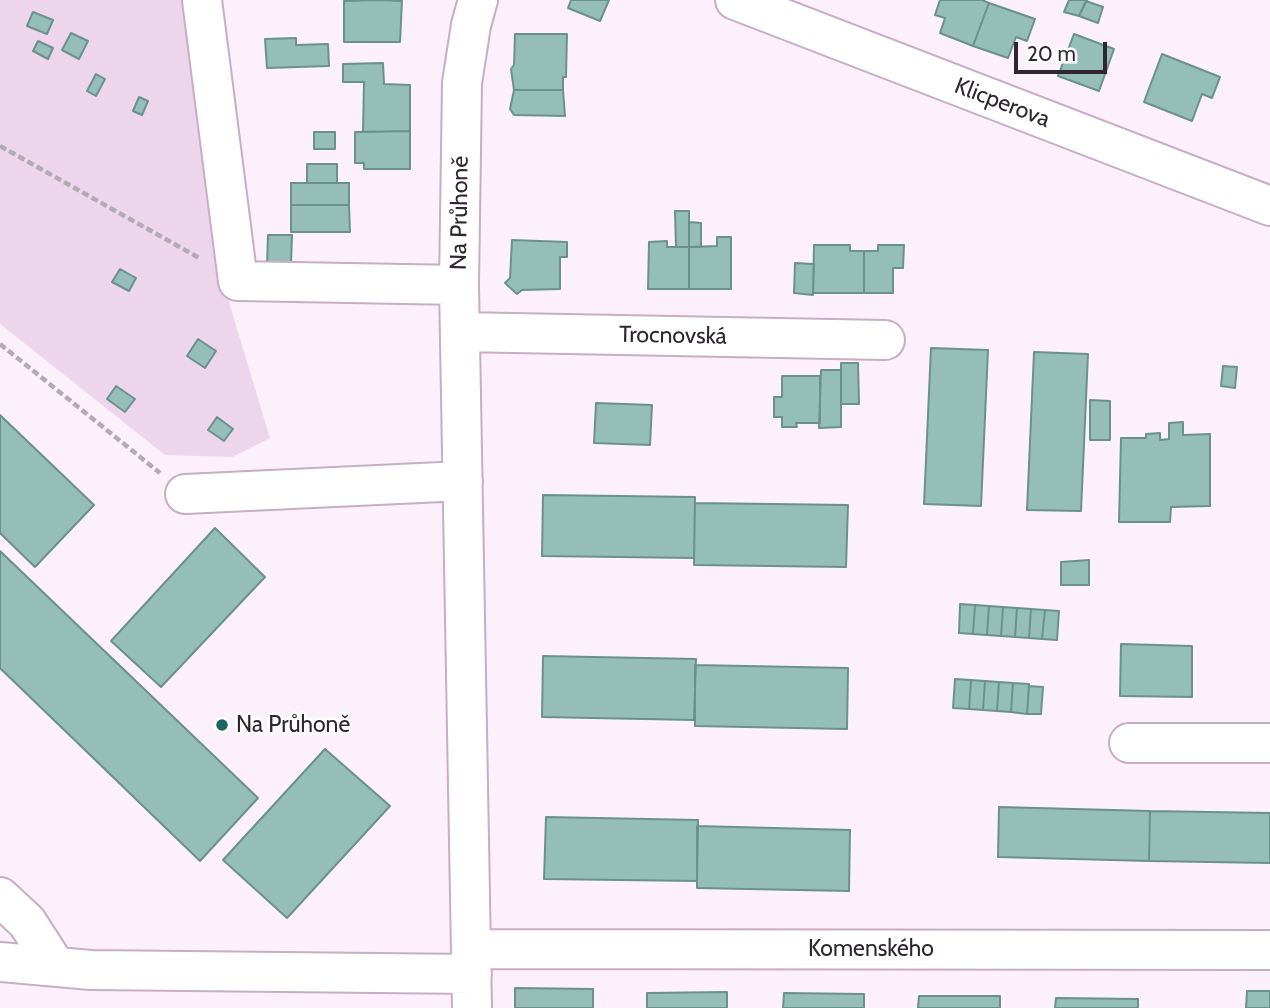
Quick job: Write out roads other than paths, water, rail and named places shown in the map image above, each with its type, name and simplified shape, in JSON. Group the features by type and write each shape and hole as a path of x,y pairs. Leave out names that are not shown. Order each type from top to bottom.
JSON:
{"street":[{"path":"202,0 238,281 459,285"},
{"name":"Na Průhoně","path":"472,977 459,285 462,83 471,25 478,0"},
{"name":"Klicperova","path":"734,0 1270,206"},
{"name":"Trocnovská","path":"460,332 885,340"},
{"path":"185,494 463,481"},
{"path":"1129,743 1270,743"},
{"path":"0,897 27,922 56,967"},
{"name":"Komenského","path":"472,977 1270,950"},
{"path":"0,962 91,970 472,977"}],"place":[{"name":"Na Průhoně","path":"222,725"}]}
